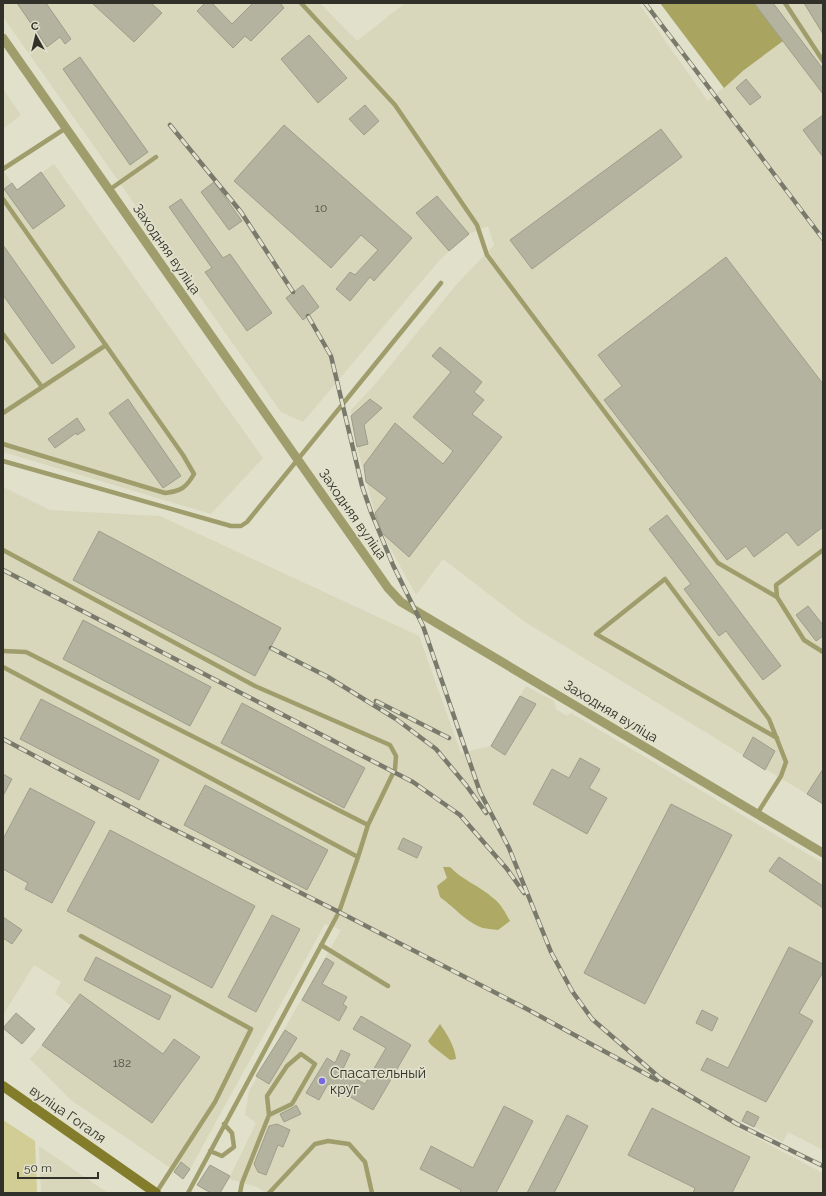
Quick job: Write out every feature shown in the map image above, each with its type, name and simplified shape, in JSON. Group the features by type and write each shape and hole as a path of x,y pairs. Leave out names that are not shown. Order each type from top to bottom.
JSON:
{"main road":[{"name":"вуліца Гогаля","path":"3,1086 156,1193"}],"street":[{"name":"Заходняя вуліца","path":"3,38 388,588 401,602 823,854"}],"lane":[{"path":"301,3 395,105 478,225 487,255 718,563 777,597"},
{"path":"785,3 823,60"},
{"path":"3,169 66,128"},
{"path":"109,190 156,157"},
{"path":"3,199 184,455 194,474 188,485 175,492 165,493 3,444"},
{"path":"3,461 231,526 242,526 247,522 298,460 441,283"},
{"path":"3,334 42,387"},
{"path":"3,413 106,345"},
{"path":"3,550 254,686 390,745 396,756 395,769 368,825 339,912 188,1193"},
{"path":"823,550 776,586 777,597 804,640 823,652"},
{"path":"757,814 781,776 786,762 777,738 769,718 665,579 596,634 777,738"},
{"path":"3,651 26,652 368,825"},
{"path":"3,667 358,857"},
{"path":"81,936 251,1029 215,1102 156,1193"},
{"path":"321,945 388,986"},
{"path":"240,1193 242,1183 269,1116 268,1096 287,1066 301,1054 315,1064 292,1104 269,1116"},
{"path":"210,1151 222,1156 234,1147 232,1132 224,1124"},
{"path":"269,1193 315,1144 328,1141 349,1144 365,1162 372,1193"}],"shaded area":[{"path":"3,3 320,3 357,41 405,3 636,3 640,5 708,101 744,70 753,3 823,3 823,804 525,622 443,559 416,595 382,533 357,447 351,410 376,383 456,285 494,245 488,226 469,234 438,262 303,422 281,412 3,17"},
{"path":"660,3 754,3 783,41 744,70 724,88"},
{"path":"3,89 21,115 3,129"},
{"path":"54,164 263,458 211,514 3,452 3,171 17,190"},
{"path":"3,487 50,510 160,516 419,636 461,753 491,746 526,686 554,701 556,709 567,716 571,713 823,863 823,1150 788,1132 783,1142 742,1121 738,1128 823,1173 823,1193 266,1193 257,1187 229,1179 256,1123 245,1115 249,1091 341,930 325,924 190,1169 183,1179 172,1169 71,1100 30,1059 71,1006 55,993 61,982 34,965 3,1015"},
{"path":"443,867 450,867 460,876 496,900 505,911 510,921 498,930 480,927 464,917 440,897 437,886 447,878"},
{"path":"440,1024 448,1036 456,1059 450,1060 428,1041"},
{"path":"3,1120 35,1141 37,1193 3,1193"},
{"path":"39,1146 108,1193 41,1193"}],"building":[{"path":"17,3 46,3 71,39 65,44 60,37 47,47"},
{"path":"92,3 151,3 162,13 134,42"},
{"path":"205,3 212,3 232,24 253,3 280,3 284,8 251,41 245,36 233,48 197,11"},
{"path":"754,3 773,3 823,69 823,94"},
{"path":"804,3 823,3 823,34"},
{"path":"309,35 347,78 318,103 281,59"},
{"path":"80,57 148,152 130,165 63,69"},
{"path":"746,79 761,97 750,105 736,88"},
{"path":"365,105 379,121 364,135 349,119"},
{"path":"823,115 823,157 803,130"},
{"path":"284,125 412,238 374,281 370,277 350,301 336,289 350,272 355,275 378,250 361,235 331,268 234,181"},
{"path":"661,129 682,157 532,269 510,240"},
{"path":"41,172 65,206 33,229 4,189 12,183 17,190"},
{"path":"214,182 242,221 229,230 201,192"},
{"path":"437,196 469,234 449,251 416,213"},
{"path":"181,199 223,258 230,254 272,313 247,331 205,272 212,268 169,207"},
{"path":"3,245 75,347 52,364 3,295"},
{"path":"726,257 823,384 823,527 798,546 787,532 754,557 746,546 727,560 604,400 622,386 598,355"},
{"path":"303,285 319,307 303,320 286,298"},
{"path":"440,347 482,382 474,392 484,400 472,414 502,437 409,557 382,533 375,513 387,498 366,482 364,465 395,423 443,464 453,451 413,417 451,372 432,356"},
{"path":"128,399 181,476 163,488 109,413"},
{"path":"370,399 382,408 364,425 368,444 357,447 351,416"},
{"path":"77,418 85,430 77,435 76,433 55,448 48,439"},
{"path":"667,515 781,666 763,680 726,631 719,636 684,589 691,584 649,529"},
{"path":"99,531 281,628 255,676 73,580"},
{"path":"808,606 823,625 823,636 816,641 796,615"},
{"path":"83,620 211,687 190,726 63,659"},
{"path":"520,696 536,704 505,755 491,746"},
{"path":"41,699 159,760 139,800 20,739"},
{"path":"242,703 365,768 344,808 221,743"},
{"path":"753,737 775,751 765,770 743,756"},
{"path":"580,758 600,769 589,788 607,798 587,834 533,804 552,769 569,778"},
{"path":"823,769 823,804 807,794"},
{"path":"3,774 12,779 3,796"},
{"path":"205,785 328,850 307,890 184,825"},
{"path":"30,788 95,822 52,903 25,889 28,883 3,869 3,839"},
{"path":"671,804 732,835 645,1004 584,973"},
{"path":"110,830 255,906 212,988 67,911"},
{"path":"403,838 422,847 417,858 398,849"},
{"path":"779,857 823,886 823,908 769,871"},
{"path":"272,915 300,929 256,1012 228,997"},
{"path":"3,917 22,930 12,944 3,938"},
{"path":"789,947 823,964 823,972 799,1013 813,1021 766,1102 701,1070 707,1058 728,1068"},
{"path":"96,957 171,996 159,1020 84,980"},
{"path":"326,958 334,963 322,984 347,997 343,1004 347,1007 339,1021 302,1000"},
{"path":"80,994 163,1054 174,1039 200,1057 152,1123 42,1045"},
{"path":"702,1010 718,1018 712,1031 696,1023"},
{"path":"16,1013 35,1029 22,1044 3,1028"},
{"path":"361,1016 411,1045 373,1110 328,1084 319,1100 306,1093 327,1058 335,1063 341,1050 350,1054 342,1071 365,1084 386,1048 353,1029"},
{"path":"285,1030 297,1038 269,1084 256,1076"},
{"path":"296,1105 301,1114 284,1122 280,1114"},
{"path":"504,1106 533,1121 496,1193 460,1193 461,1190 420,1169 431,1146 473,1168"},
{"path":"652,1108 750,1157 732,1193 693,1193 695,1188 628,1155"},
{"path":"747,1111 759,1117 754,1127 742,1121"},
{"path":"567,1115 588,1126 554,1193 527,1193"},
{"path":"277,1124 290,1130 283,1147 278,1145 266,1175 258,1172 254,1164 269,1126"},
{"path":"181,1162 190,1169 183,1179 174,1172"},
{"path":"210,1165 230,1176 220,1193 211,1193 197,1185"}],"railway":[{"path":"645,3 823,239"},
{"path":"170,125 241,212 293,292"},
{"path":"308,316 331,356 362,486 393,565 423,626 480,792 509,848 551,952 572,991 592,1019 660,1078 737,1124 823,1166"},
{"path":"3,570 413,782 460,815 507,869 524,893"},
{"path":"271,648 328,677 396,719 436,749 466,785 486,813"},
{"path":"376,701 449,738"},
{"path":"3,739 153,819 339,912 525,1008 657,1080"}],"place":[{"name":"Спасательный круг","path":"322,1081"}]}
